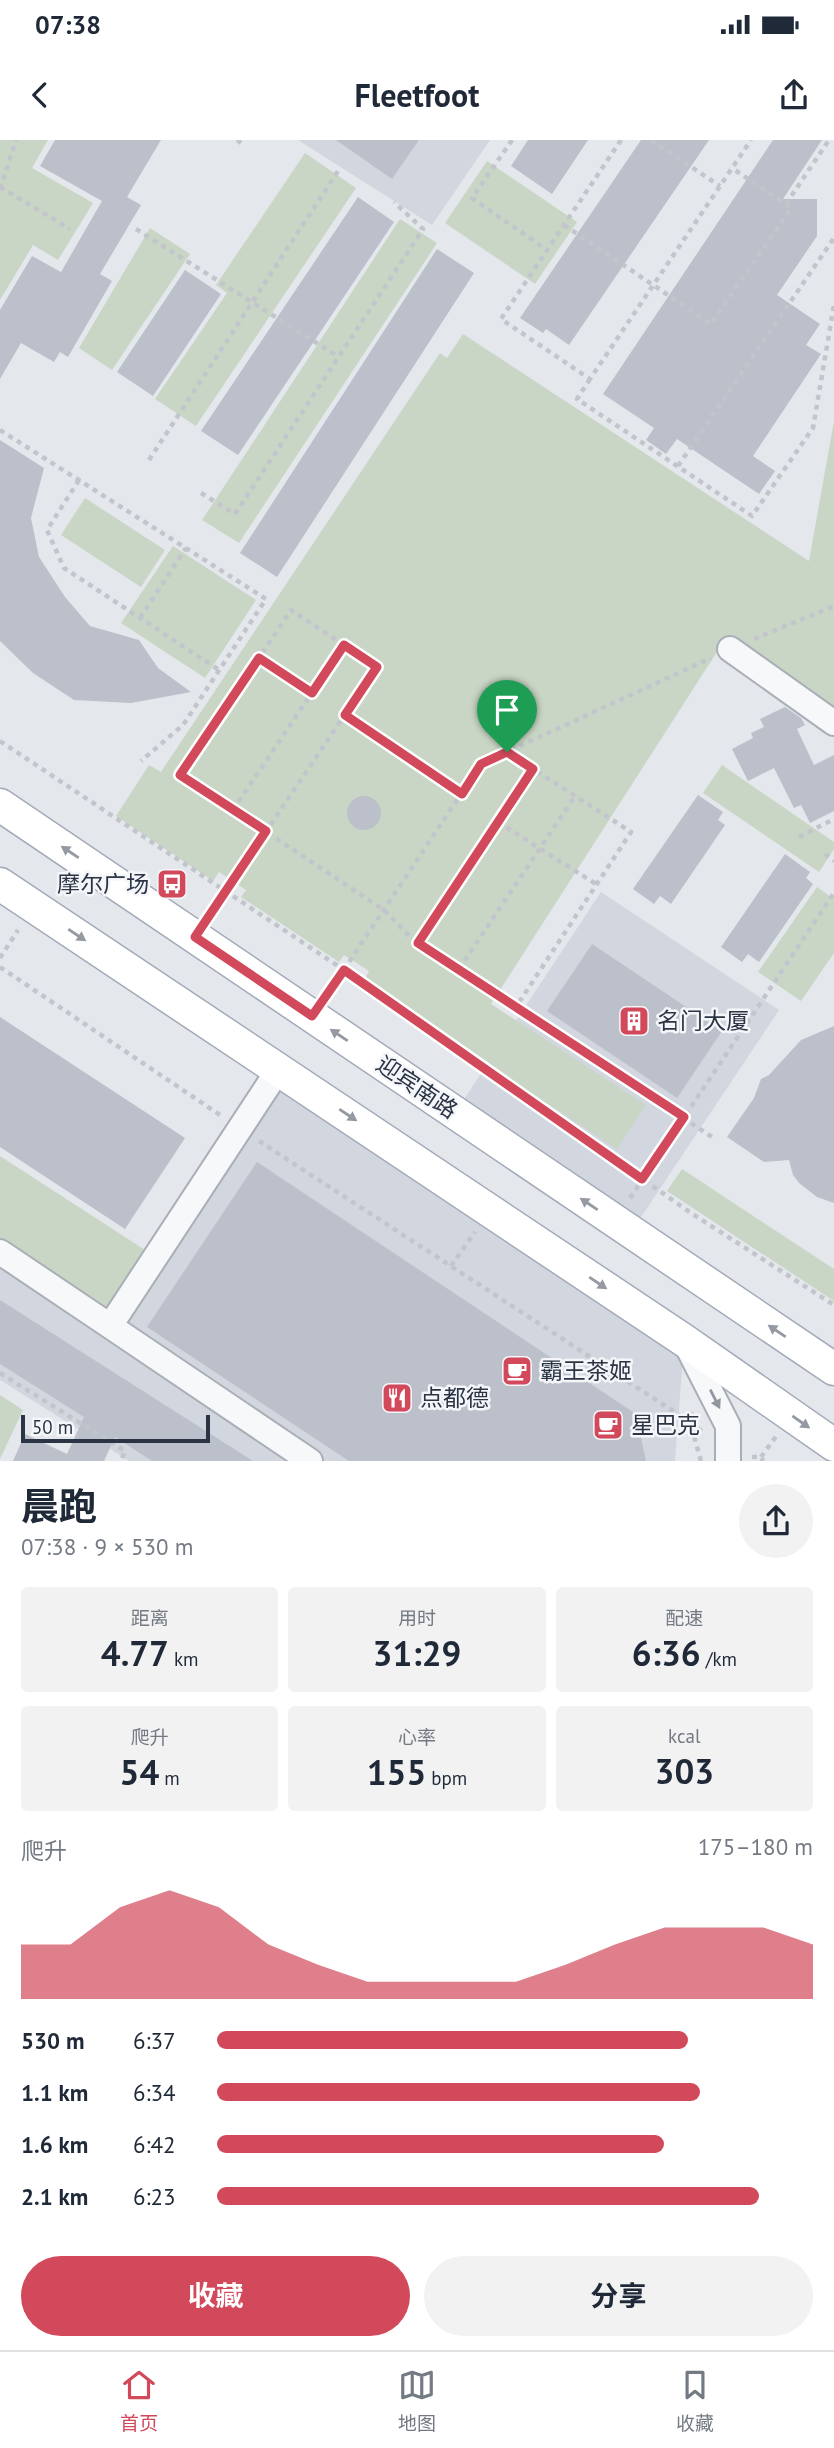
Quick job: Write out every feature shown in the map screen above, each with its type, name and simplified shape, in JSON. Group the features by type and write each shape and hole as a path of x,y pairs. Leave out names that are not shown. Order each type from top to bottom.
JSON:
{"main road":[{"name":"迎宾南路","path":"0,805 834,1369"},
{"path":"0,884 685,1341 834,1445"}],"street":[{"path":"730,649 834,723"},
{"path":"110,1325 279,1069"},
{"path":"0,1252 310,1461"},
{"path":"685,1341 728,1426 728,1461"}],"path":[{"path":"16,140 0,188 70,229"},
{"path":"512,140 472,198 547,250"},
{"path":"590,379 500,319 621,140"},
{"path":"651,140 720,186"},
{"path":"751,140 577,399 752,516 813,428 834,305"},
{"path":"786,205 829,140"},
{"path":"149,460 340,167"},
{"path":"564,225 711,324 791,208 732,169"},
{"path":"201,492 236,514 423,229 394,202"},
{"path":"136,229 253,300 339,357"},
{"path":"678,466 834,238"},
{"path":"0,430 266,599 183,725 141,761"},
{"path":"79,480 47,530 64,568 219,670"},
{"path":"140,618 186,548"},
{"path":"312,1016 481,764 730,649 834,606"},
{"path":"195,937 266,831 377,667 291,610 180,775 266,831 384,910 418,943 715,1139"},
{"path":"233,810 344,645"},
{"path":"259,658 312,693"},
{"path":"345,715 462,794"},
{"path":"0,741 344,970 642,1179 834,1305"},
{"path":"507,752 631,832 516,1007"},
{"path":"418,943 533,769"},
{"path":"459,970 575,796"},
{"path":"799,837 834,819"},
{"path":"498,822 596,884"},
{"path":"825,854 834,861"},
{"path":"622,1209 834,893"},
{"path":"0,958 19,929"},
{"path":"0,967 240,1129 690,1422 701,1461"},
{"path":"451,1266 477,1229"},
{"path":"0,1373 125,1451 121,1461"}],"shaded area":[{"path":"298,140 490,140 432,225"},
{"name":"名门大厦","path":"601,892 779,1010 631,1232 455,1113"},
{"path":"279,1074 684,1343 675,1461 314,1461 112,1325"},
{"path":"0,1258 301,1461 129,1461 0,1380"}],"green space":[{"path":"0,140 48,140 32,168 93,203 58,260 33,245 0,300"},
{"path":"305,153 356,188 196,426 155,399 227,293 216,285"},
{"path":"487,161 577,222 535,284 445,223"},
{"path":"400,219 437,243 239,543 202,520"},
{"path":"150,228 190,254 112,370 79,348"},
{"path":"463,334 809,561 834,421 834,723 722,644 491,1004 646,1105 617,1149 362,983 369,971 344,955 339,962 241,897 246,890 219,872 213,881 116,816 149,765 161,772 440,353 447,358"},
{"path":"85,498 165,550 141,587 61,535"},
{"path":"173,546 256,600 205,678 121,623"},
{"path":"722,765 834,842 834,849 819,872 703,793"},
{"path":"817,887 834,899 834,953 801,1001 758,972"},
{"path":"0,1156 145,1250 105,1313 0,1243"},
{"path":"682,1169 834,1269 834,1301 667,1191"},
{"path":"0,1395 23,1410 0,1459"}],"building":[{"path":"55,140 161,140 127,197 141,205 100,274 112,281 68,357 60,352 54,362 21,343 0,379 0,310 32,256 61,272 102,201 40,166"},
{"path":"336,140 419,140 392,179"},
{"path":"528,140 588,140 552,194 511,166"},
{"path":"641,140 709,140 569,345 546,329 543,333 520,318"},
{"path":"773,140 822,140 783,199 817,199 817,236 777,295 820,324 806,345 821,354 753,456 775,471 759,494 677,439 666,454 646,440 654,428 603,394"},
{"path":"358,197 394,222 238,455 201,431"},
{"path":"437,249 474,273 277,577 240,553"},
{"path":"185,270 221,294 153,396 117,372"},
{"path":"0,440 44,468 31,518 39,557 65,597 90,626 139,640 158,668 191,692 131,703 74,700 33,673 0,641"},
{"path":"785,707 801,718 805,725 797,729 814,765 834,755 834,811 810,823 801,805 794,808 774,768 748,781 732,749 753,738 751,733 764,727 760,719"},
{"path":"698,795 723,812 718,820 725,825 671,904 660,896 654,904 633,889"},
{"path":"364,796 376,801 381,813 376,825 364,830 352,825 347,813 352,801"},
{"path":"785,854 810,872 806,878 813,884 759,962 748,954 742,962 721,947"},
{"name":"名门大厦","path":"592,944 722,1031 677,1098 547,1011"},
{"path":"0,1017 185,1138 125,1229 0,1147"},
{"path":"834,1026 834,1203 817,1197 799,1183 793,1175 789,1160 764,1162 727,1137 754,1098 761,1079 769,1075 801,1040"},
{"path":"257,1162 636,1414 646,1461 349,1461 147,1327"},
{"path":"0,1300 253,1461 152,1461 115,1437 104,1461 13,1461 25,1434 67,1454 84,1417 0,1364"}],"place":[{"name":"摩尔广场","path":"172,884"},
{"name":"名门大厦","path":"634,1021"},
{"name":"霸王茶姬","path":"517,1371"},
{"name":"点都德","path":"397,1398"},
{"name":"星巴克","path":"608,1425"}],"route":[{"path":"344,645 377,667 345,715 462,794 481,764 507,752 533,769 418,943 684,1117 642,1179 344,970 312,1016 195,937 266,831 180,775 259,658 312,693 344,645"}]}
